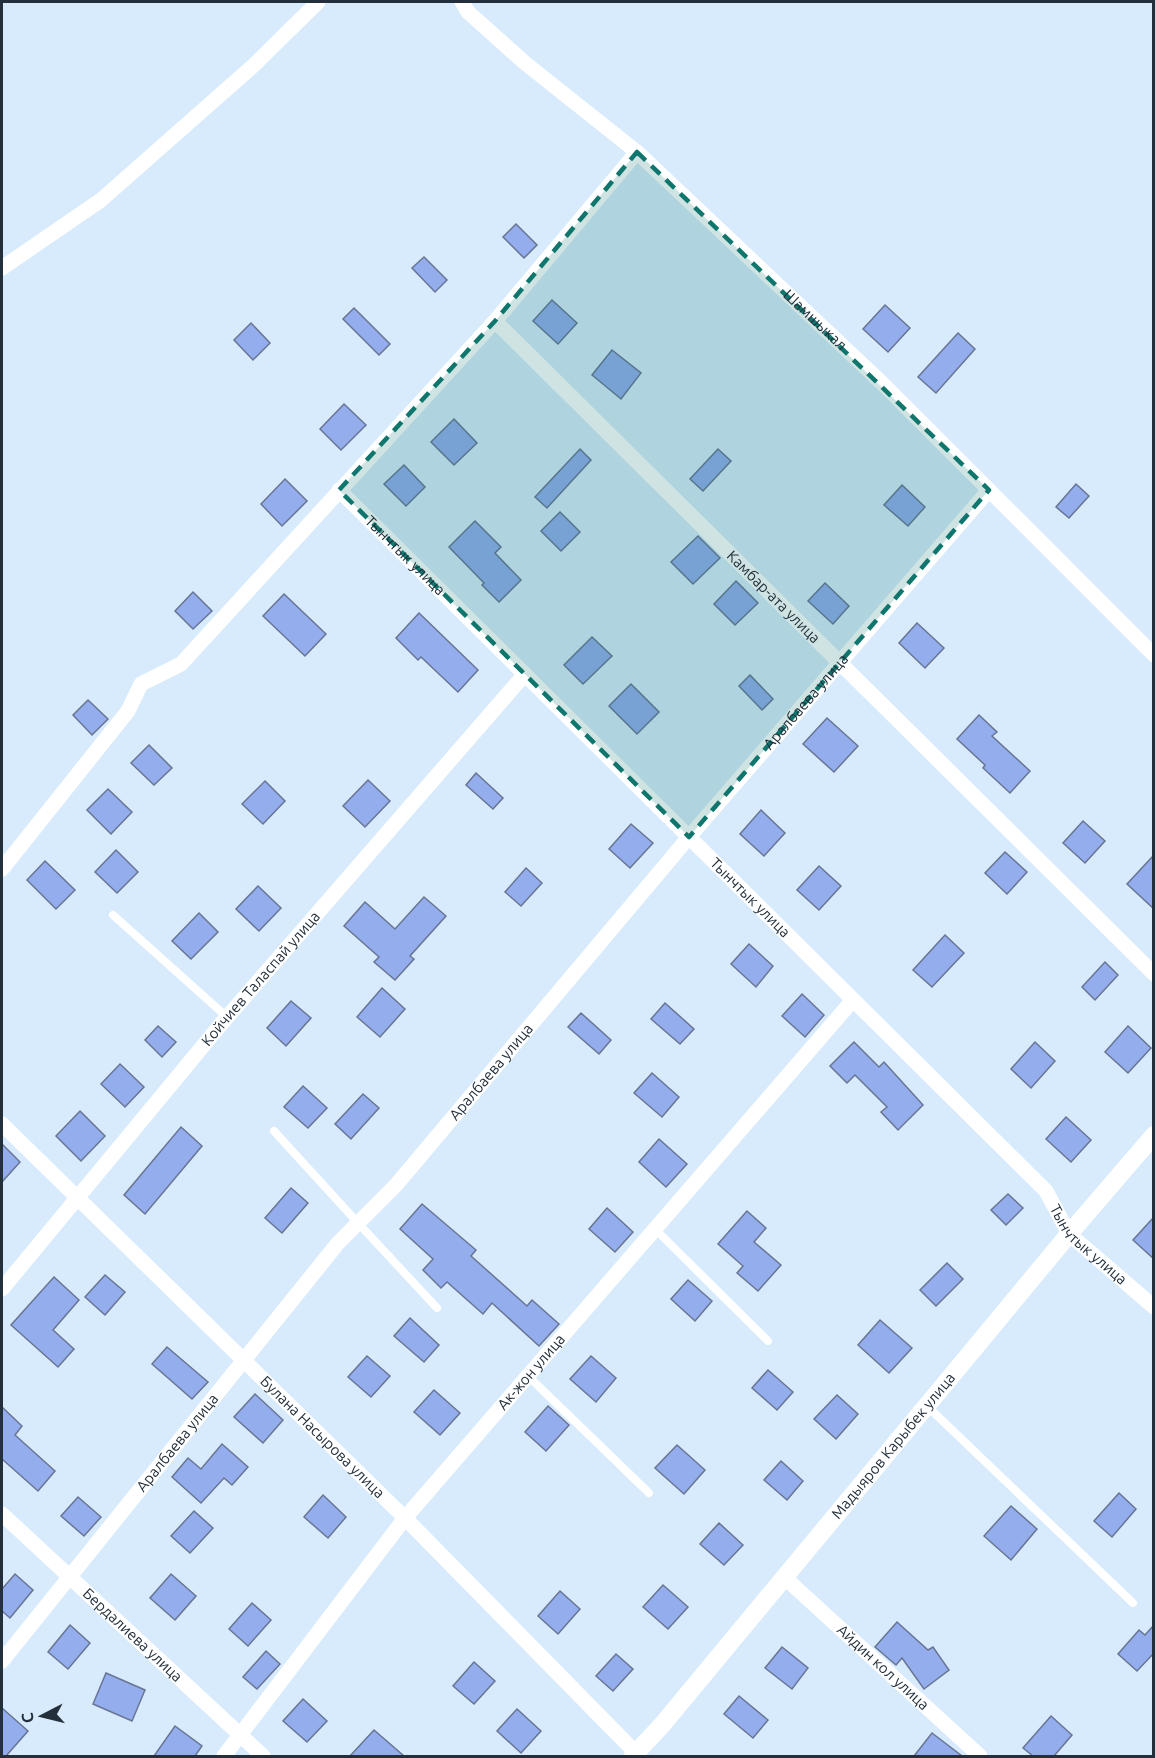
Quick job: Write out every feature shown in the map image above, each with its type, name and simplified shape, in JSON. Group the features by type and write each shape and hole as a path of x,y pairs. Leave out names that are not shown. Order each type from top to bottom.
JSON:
{"street":[{"path":"2,268 101,200 254,65 318,2"},
{"name":"Шамшыкал","path":"462,2 468,12 525,63 637,152 885,386 1154,655"},
{"path":"2,869 128,711 141,684 182,664 495,321 637,152"},
{"name":"Камбар-ата улица","path":"495,321 1154,974"},
{"name":"Тынчтык улица","path":"339,490 1046,1191 1069,1234 1154,1307"},
{"name":"Аралбаева улица","path":"2,1661 338,1243 396,1185 689,837 989,490"},
{"name":"Койчиев Таласпай улица","path":"2,1289 227,1017 525,674"},
{"name":"Ак-жон улица","path":"224,1756 405,1518 853,1000"},
{"name":"Булана Насырова улица","path":"2,1124 76,1199 405,1518 636,1756"},
{"name":"Мадыяров Карыбек улица","path":"636,1756 1069,1234 1154,1135"},
{"name":"Бердалиева улица","path":"2,1514 263,1756"},
{"name":"Айдин кол улица","path":"784,1577 980,1756"}],"lane":[{"path":"113,915 227,1017"},
{"path":"274,1131 437,1308"},
{"path":"655,1229 768,1341"},
{"path":"528,1376 649,1493"},
{"path":"927,1406 1133,1603"}],"highlighted area":[{"path":"637,152 989,490 689,837 339,490 495,321"}],"building":[{"path":"516,224 537,245 524,258 503,237"},
{"path":"424,257 447,280 435,292 412,268"},
{"path":"552,300 577,323 558,344 533,321"},
{"path":"885,305 910,328 888,352 863,329"},
{"path":"354,308 390,344 379,355 343,319"},
{"path":"251,323 270,343 253,360 234,340"},
{"path":"958,333 975,349 936,393 918,377"},
{"path":"612,350 641,373 621,399 592,375"},
{"path":"344,404 366,425 341,450 320,429"},
{"path":"454,419 477,443 454,465 431,442"},
{"path":"580,449 591,460 547,508 535,497"},
{"path":"718,449 731,461 703,491 690,479"},
{"path":"404,465 425,487 406,506 384,484"},
{"path":"285,479 307,501 282,526 261,504"},
{"path":"1076,484 1089,496 1069,518 1056,507"},
{"path":"902,485 925,507 908,526 884,505"},
{"path":"560,512 580,532 561,551 541,531"},
{"path":"475,521 501,547 495,553 521,580 499,602 449,547"},
{"path":"698,536 720,558 693,584 671,562"},
{"path":"736,581 758,603 735,625 714,604"},
{"path":"825,583 849,606 833,624 808,601"},
{"path":"193,592 212,611 193,629 175,611"},
{"path":"284,594 326,634 305,656 263,616"},
{"path":"419,613 478,670 458,692 421,657 418,660 396,638"},
{"path":"917,623 944,648 925,668 899,643"},
{"path":"592,637 612,656 583,684 564,665"},
{"path":"750,675 773,699 762,710 739,686"},
{"path":"631,684 659,712 637,734 609,706"},
{"path":"88,700 108,719 92,735 73,715"},
{"path":"979,715 997,732 992,736 1030,771 1010,793 957,739"},
{"path":"827,718 858,746 834,772 803,744"},
{"path":"149,745 172,768 154,785 131,763"},
{"path":"476,773 503,798 493,809 466,785"},
{"path":"368,780 390,801 365,827 343,806"},
{"path":"265,781 285,801 263,824 242,804"},
{"path":"108,789 132,812 111,834 87,810"},
{"path":"761,810 785,833 764,856 740,834"},
{"path":"1083,821 1105,841 1085,863 1063,843"},
{"path":"631,824 653,843 630,868 609,849"},
{"path":"116,850 138,872 117,893 95,872"},
{"path":"1005,852 1027,872 1007,894 985,873"},
{"path":"1154,855 1154,909 1127,884"},
{"path":"45,861 75,890 56,909 27,880"},
{"path":"819,866 841,886 819,910 797,890"},
{"path":"526,868 542,883 521,906 505,892"},
{"path":"258,886 281,908 259,931 236,909"},
{"path":"424,897 446,916 410,956 414,959 395,980 374,962 379,957 344,926 365,902 395,929"},
{"path":"199,913 218,932 191,959 172,941"},
{"path":"945,935 964,953 932,987 913,970"},
{"path":"749,944 773,966 756,987 731,964"},
{"path":"1105,962 1118,975 1095,1000 1082,987"},
{"path":"382,988 405,1009 380,1037 357,1017"},
{"path":"802,994 824,1015 805,1037 782,1016"},
{"path":"291,1001 311,1018 286,1046 267,1028"},
{"path":"665,1003 694,1029 680,1044 651,1019"},
{"path":"581,1013 611,1040 599,1054 568,1027"},
{"path":"158,1026 176,1042 162,1057 145,1040"},
{"path":"1128,1026 1151,1048 1128,1073 1105,1052"},
{"path":"854,1042 879,1067 884,1062 923,1105 898,1130 881,1112 887,1107 855,1075 847,1083 830,1066"},
{"path":"1035,1042 1055,1061 1031,1088 1011,1069"},
{"path":"120,1064 144,1087 125,1107 101,1084"},
{"path":"652,1073 679,1097 662,1117 634,1093"},
{"path":"303,1086 327,1108 308,1128 284,1107"},
{"path":"363,1094 379,1108 351,1139 335,1124"},
{"path":"80,1111 105,1136 81,1161 56,1136"},
{"path":"1066,1117 1091,1140 1071,1162 1046,1139"},
{"path":"181,1127 202,1146 145,1214 124,1195"},
{"path":"659,1139 687,1164 666,1187 639,1162"},
{"path":"2,1144 20,1162 2,1182"},
{"path":"291,1188 308,1203 282,1233 265,1218"},
{"path":"1008,1194 1023,1208 1006,1225 991,1210"},
{"path":"422,1204 476,1250 471,1256 527,1306 532,1300 559,1324 539,1346 492,1303 483,1314 447,1282 441,1288 423,1270 433,1259 400,1229"},
{"path":"607,1208 633,1232 615,1252 589,1229"},
{"path":"747,1211 766,1228 754,1242 781,1265 758,1291 737,1273 743,1266 718,1244"},
{"path":"1154,1217 1154,1259 1133,1240"},
{"path":"947,1263 963,1279 936,1306 920,1290"},
{"path":"105,1275 125,1292 105,1315 85,1297"},
{"path":"54,1277 79,1300 53,1330 74,1349 58,1367 11,1325"},
{"path":"688,1280 712,1301 695,1321 671,1299"},
{"path":"410,1318 439,1345 424,1362 394,1336"},
{"path":"880,1320 912,1348 889,1373 858,1345"},
{"path":"167,1347 208,1382 192,1399 152,1364"},
{"path":"367,1356 390,1376 371,1397 348,1377"},
{"path":"591,1356 616,1378 596,1402 570,1379"},
{"path":"768,1370 793,1392 777,1410 752,1388"},
{"path":"434,1390 460,1413 440,1435 414,1412"},
{"path":"255,1394 283,1420 263,1443 234,1417"},
{"path":"837,1395 858,1414 836,1439 814,1419"},
{"path":"548,1406 569,1425 546,1451 525,1432"},
{"path":"2,1407 22,1426 15,1435 55,1471 38,1491 2,1459"},
{"path":"222,1444 248,1467 232,1485 224,1478 201,1503 172,1477 188,1458 201,1469"},
{"path":"677,1445 705,1470 684,1494 655,1468"},
{"path":"781,1461 803,1481 787,1500 764,1480"},
{"path":"1119,1493 1136,1509 1112,1537 1094,1521"},
{"path":"323,1495 346,1517 328,1538 304,1517"},
{"path":"78,1497 101,1517 84,1536 61,1516"},
{"path":"1011,1506 1037,1529 1011,1560 984,1536"},
{"path":"194,1511 213,1528 190,1553 171,1536"},
{"path":"719,1523 743,1545 724,1565 700,1544"},
{"path":"15,1574 33,1590 10,1618 2,1611 2,1589"},
{"path":"171,1574 196,1596 175,1620 150,1598"},
{"path":"663,1585 688,1607 668,1629 643,1607"},
{"path":"560,1591 580,1609 558,1634 538,1616"},
{"path":"252,1603 271,1620 248,1646 229,1629"},
{"path":"897,1622 928,1650 933,1647 949,1670 924,1689 902,1658 896,1665 875,1647"},
{"path":"70,1625 90,1643 68,1669 48,1652"},
{"path":"1154,1625 1154,1653 1137,1671 1118,1654 1139,1630 1145,1635"},
{"path":"782,1647 808,1668 792,1689 765,1668"},
{"path":"266,1651 280,1664 257,1689 243,1677"},
{"path":"616,1654 633,1669 613,1691 596,1676"},
{"path":"474,1662 495,1681 474,1704 453,1686"},
{"path":"106,1673 145,1690 132,1721 93,1704"},
{"path":"739,1696 768,1720 753,1738 724,1714"},
{"path":"303,1699 327,1721 307,1742 283,1721"},
{"path":"2,1708 28,1731 6,1756 2,1756"},
{"path":"517,1709 541,1731 521,1753 497,1731"},
{"path":"1051,1716 1072,1735 1054,1756 1033,1756 1023,1748"},
{"path":"175,1726 202,1746 195,1756 154,1756"},
{"path":"374,1730 404,1756 350,1756"},
{"path":"932,1733 962,1756 914,1756"}]}
